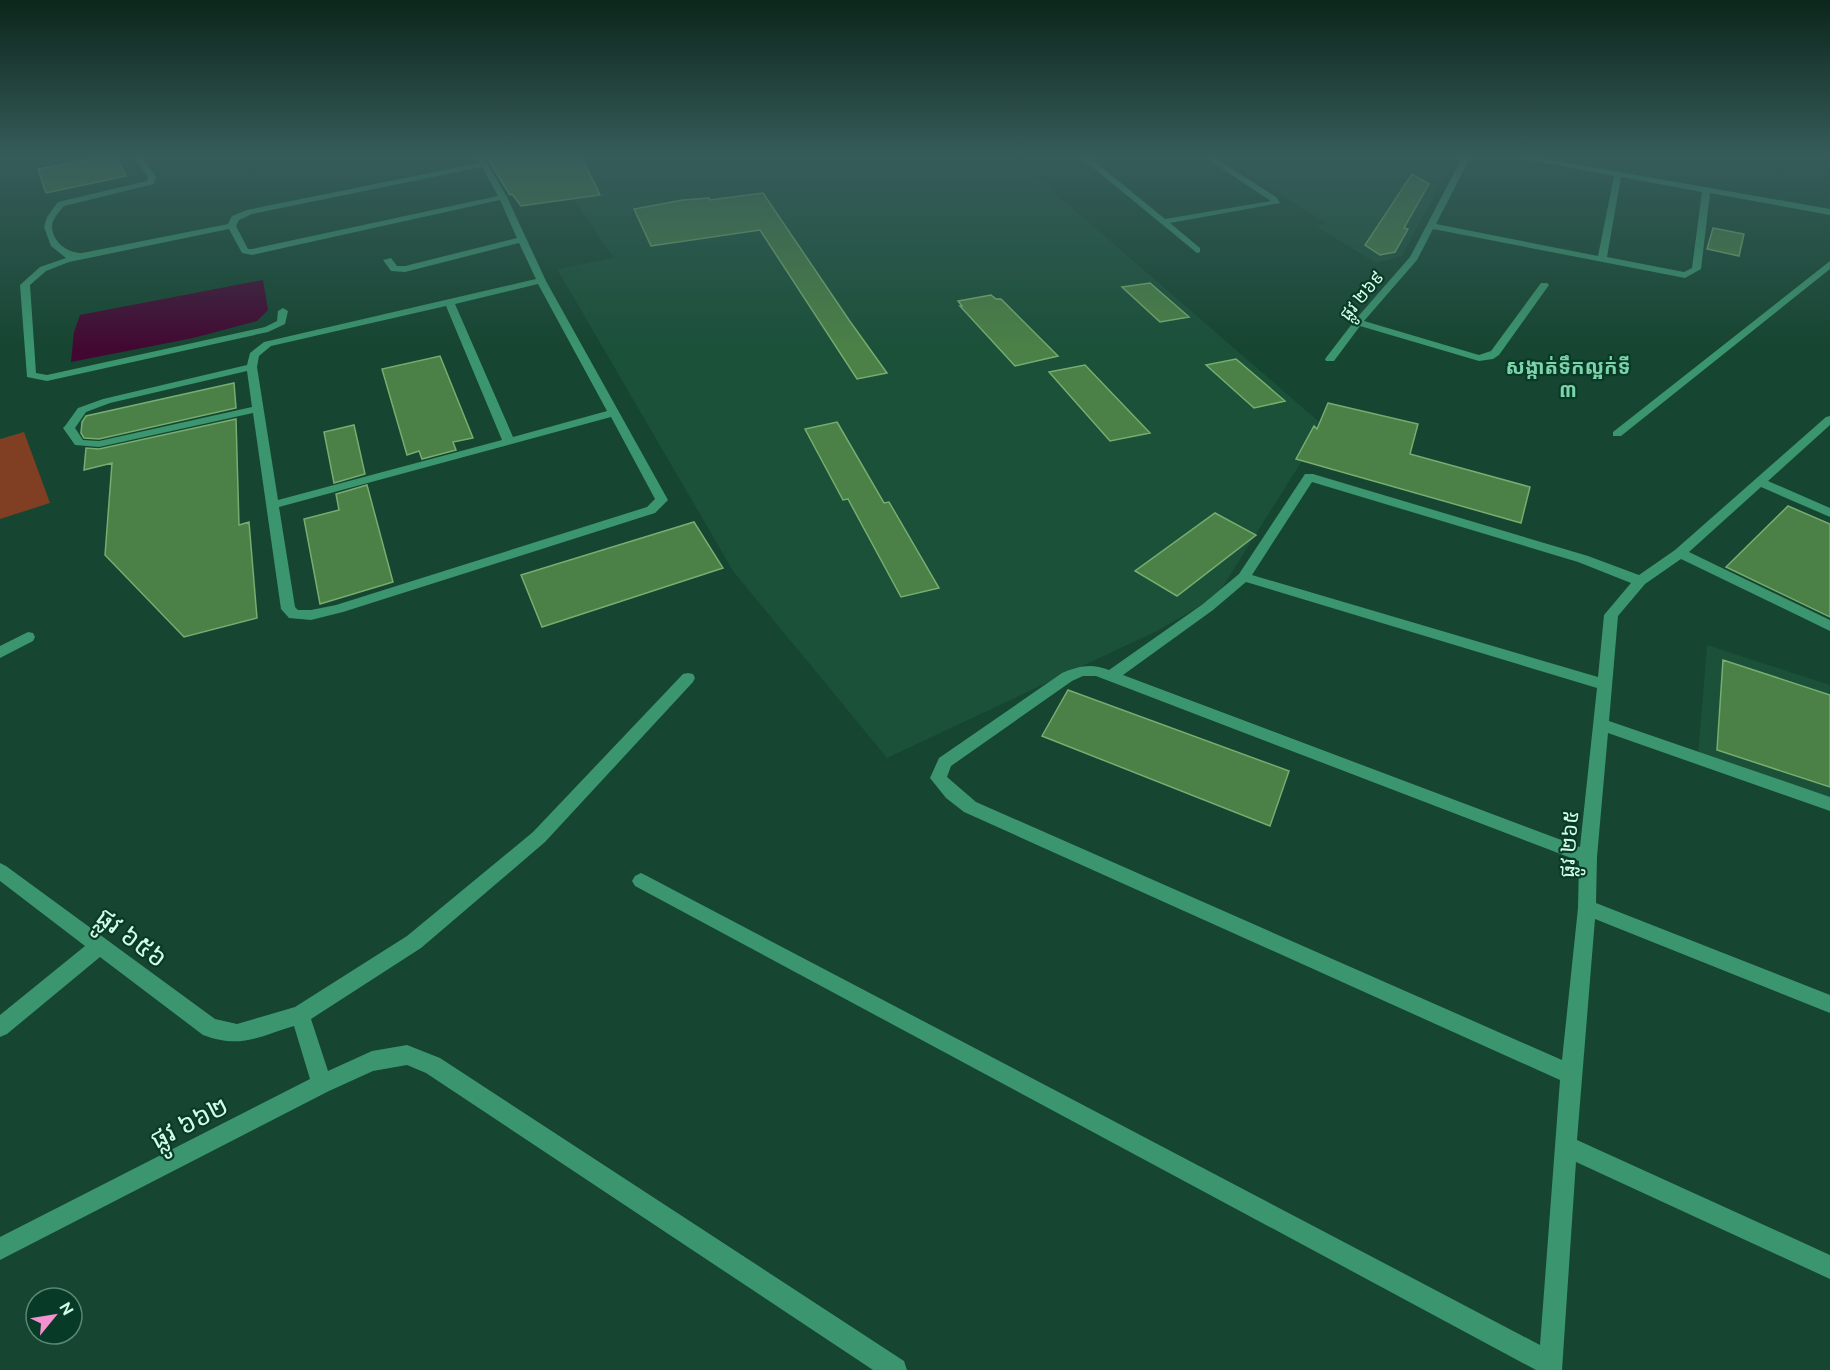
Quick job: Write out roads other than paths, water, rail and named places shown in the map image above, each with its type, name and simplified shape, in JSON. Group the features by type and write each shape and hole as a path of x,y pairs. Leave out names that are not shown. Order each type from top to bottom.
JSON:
{"street":[{"path":"50,220 48,227 54,244 69,256 82,256"},
{"path":"231,226 234,220"},
{"path":"231,226 245,252 252,252 398,220"},
{"path":"514,220 541,281 662,500 651,510 338,609 311,615 294,615 288,609 252,367 255,356 268,344 541,281"},
{"path":"1160,220 1197,250"},
{"path":"1163,222 1177,220"},
{"name":"ផ្លូវ ២៦៩","path":"1330,359 1358,322 1414,258 1435,220"},
{"path":"1602,260 1609,220"},
{"path":"1432,226 1668,273 1690,274 1695,269 1702,220"},
{"path":"231,226 82,256 43,268 32,274 25,285 31,375 47,378 268,329 282,322 283,311"},
{"path":"388,260 394,269 405,269 523,239"},
{"path":"1617,434 1830,264"},
{"path":"1358,322 1479,358 1489,357 1495,353 1544,285"},
{"path":"450,303 509,442"},
{"path":"252,367 106,401 82,410 69,428 79,443 99,444 258,409"},
{"path":"274,505 614,413"},
{"name":"ផ្លូវ ២៦៥","path":"1550,1367 1568,1147 1571,1074 1587,908 1588,856 1611,615 1640,581 1680,553 1830,418"},
{"path":"1111,676 1208,607 1244,576 1309,477 1583,559 1640,581"},
{"path":"1759,482 1830,513"},
{"path":"1680,553 1830,626"},
{"path":"1244,576 1605,685"},
{"path":"0,653 28,637"},
{"path":"1571,1074 970,807 938,778 945,762 1067,677 1082,671 1097,671 1588,856"},
{"path":"322,1084 300,1015 414,942 539,837 688,678"},
{"path":"1602,725 1830,804"},
{"name":"ផ្លូវ ៦៥៦","path":"0,872 210,1028 237,1034 300,1015"},
{"path":"640,881 1550,1367"},
{"path":"1587,908 1830,1004"},
{"path":"0,1028 99,946"},
{"name":"ផ្លូវ ៦៦២","path":"0,1249 322,1084 372,1061 407,1055 433,1065 895,1370"},
{"path":"1568,1147 1830,1267"}],"district":[{"name":"សង្កាត់ទឹកល្អក់ទី ៣","path":"1568,378"}]}
